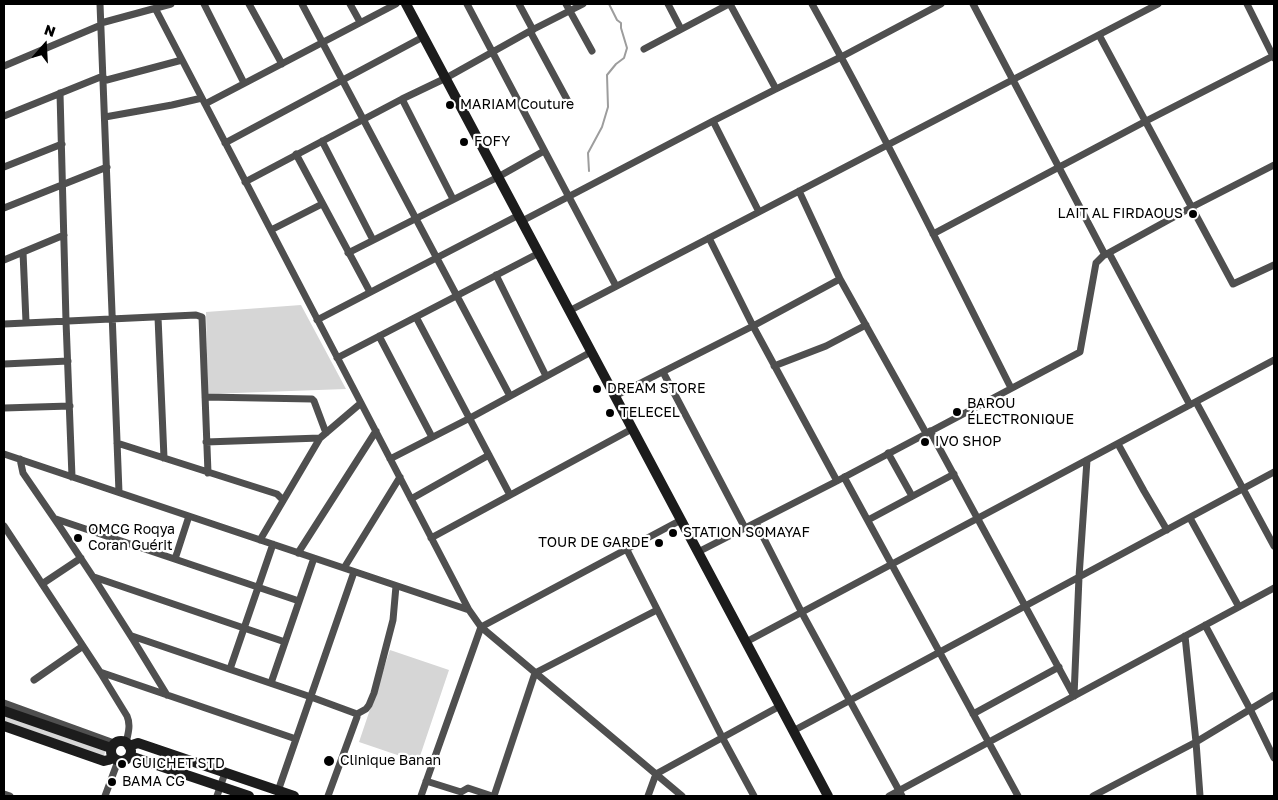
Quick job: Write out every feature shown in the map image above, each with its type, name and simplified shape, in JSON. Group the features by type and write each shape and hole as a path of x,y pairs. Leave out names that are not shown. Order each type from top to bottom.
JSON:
{"main road":[{"path":"406,4 828,796"},
{"path":"4,712 114,752 121,761 126,760 128,748"},
{"path":"4,726 104,761 108,760 120,741 128,748 218,791 249,796"},
{"path":"128,748 138,743 294,796"}],"street":[{"path":"100,4 119,492"},
{"path":"4,66 101,24 171,4"},
{"path":"204,4 244,84"},
{"path":"248,4 282,64"},
{"path":"302,4 510,396"},
{"path":"350,4 360,22"},
{"path":"105,117 203,101 244,84 396,4"},
{"path":"466,4 616,286"},
{"path":"519,4 570,105"},
{"path":"245,182 402,99 446,78 532,30 568,7 584,4"},
{"path":"668,4 681,29"},
{"path":"644,48 730,4 776,89"},
{"path":"812,4 1012,388"},
{"path":"317,320 436,258 568,197 713,121 841,58 941,4"},
{"path":"973,4 1107,254 1274,546"},
{"path":"569,311 1158,4"},
{"path":"933,234 1146,121 1274,57 1247,4"},
{"path":"568,7 592,51"},
{"path":"155,8 469,610 481,627 682,796"},
{"path":"1098,35 1233,284 1274,265"},
{"path":"225,143 423,37"},
{"path":"4,116 103,78 182,60"},
{"path":"60,93 72,477"},
{"path":"402,99 453,200"},
{"path":"713,121 759,212"},
{"path":"322,141 373,240"},
{"path":"4,167 62,144"},
{"path":"348,253 498,177 544,151"},
{"path":"296,154 370,292"},
{"path":"698,552 837,481 1080,352 1096,263 1107,254 1192,207 1274,165"},
{"path":"4,208 107,167"},
{"path":"799,191 840,279 954,474 1074,696"},
{"path":"270,230 322,204"},
{"path":"4,260 64,235"},
{"path":"709,238 774,366 837,481"},
{"path":"23,252 26,322"},
{"path":"337,358 539,253"},
{"path":"496,275 546,376"},
{"path":"615,396 753,326 840,279"},
{"path":"4,324 158,316 196,315 202,317 208,473"},
{"path":"158,316 164,458"},
{"path":"416,317 510,495"},
{"path":"774,366 826,346 866,325"},
{"path":"379,336 432,437"},
{"path":"390,459 591,352"},
{"path":"746,642 1274,360"},
{"path":"4,364 68,361"},
{"path":"663,372 745,528"},
{"path":"204,397 312,399 323,435"},
{"path":"260,540 323,435 361,402"},
{"path":"4,408 70,406"},
{"path":"432,538 632,429"},
{"path":"298,553 376,431"},
{"path":"206,442 323,435"},
{"path":"117,443 277,494 283,500"},
{"path":"1118,444 1167,530"},
{"path":"888,453 912,496"},
{"path":"4,454 469,610"},
{"path":"411,499 489,455"},
{"path":"20,459 24,473 94,576 168,695"},
{"path":"1074,696 1079,577 1087,460"},
{"path":"793,730 1274,472"},
{"path":"868,520 954,474"},
{"path":"344,568 400,477"},
{"path":"844,477 1018,796"},
{"path":"175,559 189,516"},
{"path":"1190,518 1239,607"},
{"path":"55,519 299,601"},
{"path":"421,796 481,627 681,520"},
{"path":"756,523 802,613 900,794"},
{"path":"4,526 100,672 129,720 128,748"},
{"path":"230,669 273,544"},
{"path":"626,550 754,796"},
{"path":"42,584 81,558"},
{"path":"271,683 314,558"},
{"path":"278,791 354,572"},
{"path":"94,576 285,642"},
{"path":"132,636 357,714 369,706 374,693 393,620 396,586"},
{"path":"889,796 900,794 988,742 1274,588"},
{"path":"426,781 461,792 468,788 493,796 535,673 657,610"},
{"path":"1205,625 1274,758"},
{"path":"1185,636 1200,796"},
{"path":"34,680 82,646"},
{"path":"972,714 1059,667"},
{"path":"100,672 296,739"},
{"path":"1093,796 1196,742 1274,695"},
{"path":"4,703 114,752 104,796"},
{"path":"648,796 656,774 780,706"},
{"path":"328,796 357,714"},
{"path":"218,791 225,773"},
{"path":"4,794 10,796"}],"shaded area":[{"path":"301,305 346,389 208,394 206,312"},
{"path":"390,650 449,670 418,762 359,742"},
{"path":"4,714 106,749 103,759 4,724"}],"waterway":[{"path":"589,171 588,153 602,127 608,107 607,75 624,58 627,48 621,23 617,20 609,4"}],"place":[{"name":"MARIAM Couture","path":"450,105"},
{"name":"FOFY","path":"464,142"},
{"name":"LAIT AL FIRDAOUS","path":"1193,214"},
{"name":"DREAM STORE","path":"597,389"},
{"name":"BAROU ÉLECTRONIQUE","path":"957,412"},
{"name":"TELECEL","path":"610,413"},
{"name":"IVO SHOP","path":"925,442"},
{"name":"STATION SOMAYAF","path":"673,533"},
{"name":"OMCG Roqya Coran Guérit","path":"78,538"},
{"name":"TOUR DE GARDE","path":"659,543"},
{"name":"Clinique Banan","path":"329,761"},
{"name":"GUICHET STD","path":"122,764"},
{"name":"BAMA CG","path":"112,782"}]}
